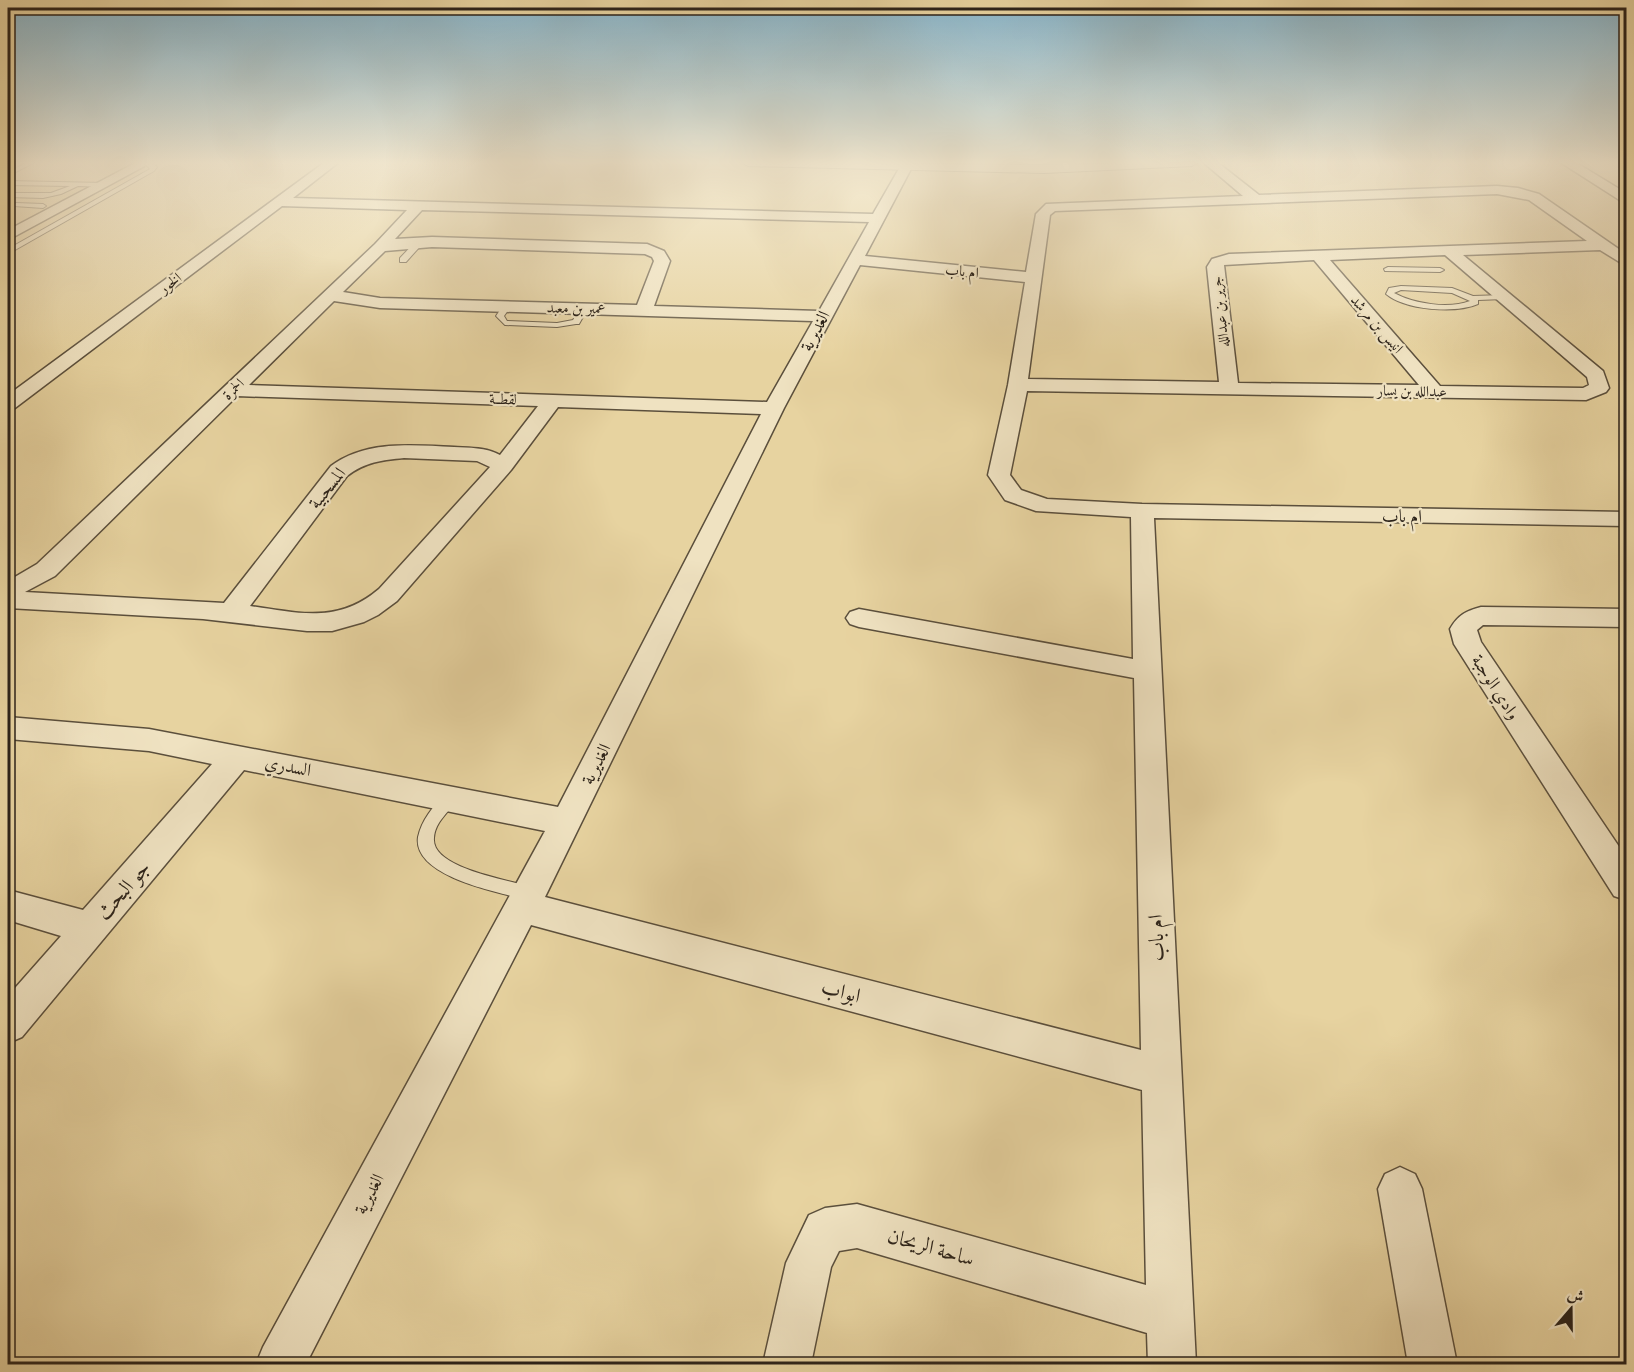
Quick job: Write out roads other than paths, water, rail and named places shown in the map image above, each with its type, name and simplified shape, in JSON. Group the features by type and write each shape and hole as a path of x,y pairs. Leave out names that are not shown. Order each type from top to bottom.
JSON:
{"street":[{"path":"8,236 23,226"},
{"path":"8,241 27,226"},
{"name":"الخور","path":"8,405 247,226"},
{"name":"الحمرة","path":"8,591 46,570 399,226"},
{"name":"الغديرية","path":"280,1365 567,822 774,408 872,226"},
{"name":"ام باب","path":"1041,226 1018,385 999,475 1013,495 1044,506 1142,512 1626,519"},
{"name":"ام باب","path":"1575,226 1626,261"},
{"path":"380,247 420,242 639,248 654,251 659,254 662,261 644,310"},
{"name":"جرير بن عبدالله","path":"1229,387 1215,267 1218,262 1229,259 1602,245"},
{"name":"عبدالله بن يسار","path":"1018,385 1586,394 1599,388 1596,375 1448,250"},
{"name":"انيس بن مرشد","path":"1318,256 1435,392"},
{"name":"ام باب","path":"854,260 1034,278"},
{"name":"عمير بن معبد","path":"330,295 373,303 823,316"},
{"name":"لقطــة","path":"232,390 774,408"},
{"path":"8,600 231,612 317,622 344,620 370,610 388,595 503,465 552,401"},
{"name":"المسحبية","path":"231,612 339,471 354,459 377,453 477,455 488,457 503,465"},
{"name":"ام باب","path":"1142,512 1172,1365"},
{"path":"46,570 41,587 46,602"},
{"name":"وادي الوجبة","path":"1625,880 1468,644 1463,629 1472,619 1481,616 1626,618"},
{"path":"859,618 1147,671"},
{"name":"السدري","path":"8,728 149,740 567,822"},
{"name":"جو البحث","path":"8,1024 238,756"},
{"name":"ابواب","path":"524,900 1161,1075"},
{"path":"8,905 90,928"},
{"path":"1400,1189 1433,1365"},
{"name":"ساحة الريحان","path":"787,1365 809,1263 825,1231 857,1226 1170,1316"}],"lane":[{"path":"8,252 54,226"},
{"path":"403,260 420,242"},
{"path":"1379,253 1392,269 1440,270"},
{"path":"1473,298 1475,302 1465,306 1419,304 1406,303 1390,294 1392,290 1401,288 1446,290 1473,298 1504,297"},
{"path":"450,798 437,810 429,824 426,839 429,852 437,864 450,872 524,900"}]}
